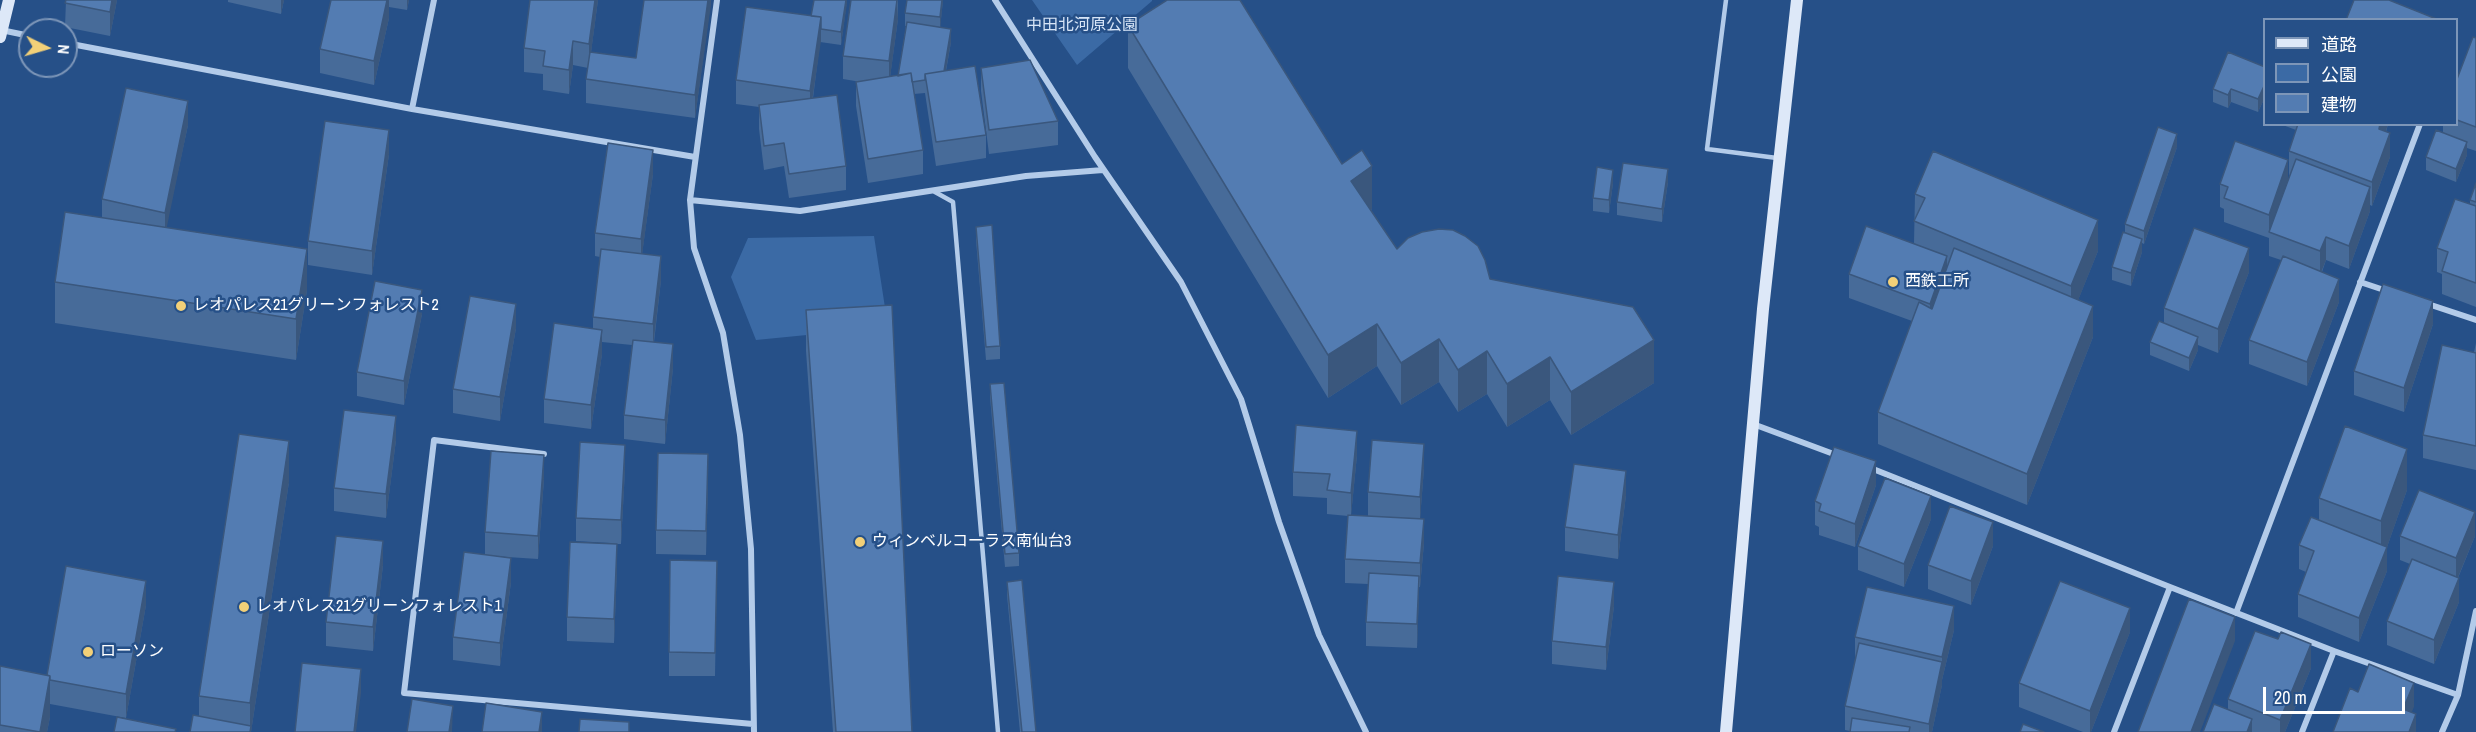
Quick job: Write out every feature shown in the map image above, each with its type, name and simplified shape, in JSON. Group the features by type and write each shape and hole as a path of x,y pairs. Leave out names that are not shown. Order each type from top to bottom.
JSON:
{"street":[{"path":"9,0 1,34 18,35"},
{"path":"412,109 434,0"},
{"path":"717,0 690,200 694,248 723,333 740,435 751,549 754,732"},
{"path":"995,0 1103,170 1181,282 1240,399 1318,634 1366,732"},
{"path":"1726,732 1753,424 1797,0"},
{"path":"78,45 412,109 695,157"},
{"path":"2236,613 2419,126"},
{"path":"690,200 800,211 935,192 1026,176 1103,170"},
{"path":"2360,282 2392,292"},
{"path":"2413,299 2476,320"},
{"path":"1753,424 1847,459"},
{"path":"544,454 434,441 404,693 753,724"},
{"path":"1858,463 2334,651 2458,695"},
{"path":"2114,732 2170,587"},
{"path":"2442,732 2458,695 2476,611"},
{"path":"2302,732 2334,651"}],"lane":[{"path":"1726,0 1707,149 1780,158"},
{"path":"935,192 953,202 998,732"}],"green space":[{"name":"中田北河原公園","path":"1032,0 1152,0 1152,1 1077,65"},
{"path":"874,236 888,327 756,340 731,277 748,238"}],"building":[{"path":"66,0 112,0 110,12 65,3"},
{"path":"331,0 387,0 374,61 320,49"},
{"path":"530,0 595,0 589,44 573,41 569,70 543,66 545,51 524,48"},
{"path":"644,0 708,0 695,95 586,79 590,52 636,58"},
{"path":"814,0 846,0 841,32 821,29 821,17 811,16"},
{"path":"851,0 897,0 889,61 843,56"},
{"path":"907,0 942,0 940,17 905,13"},
{"path":"1167,0 1240,0 1342,164 1362,150 1372,166 1351,181 1397,249 1408,238 1422,232 1439,229 1453,230 1478,246 1490,279 1633,307 1654,340 1571,392 1550,357 1507,384 1487,351 1458,370 1439,339 1401,363 1377,324 1328,355 1128,25"},
{"path":"2354,0 2389,0 2434,18 2347,18"},
{"path":"746,7 821,17 810,91 736,80"},
{"path":"907,22 951,29 944,71 925,74 925,80 912,82 911,73 898,76"},
{"path":"2473,37 2476,38 2476,127 2458,120 2458,76"},
{"path":"2228,52 2263,66 2263,88 2258,99 2231,89 2228,95 2213,89"},
{"path":"1030,60 1058,121 989,130 981,68"},
{"path":"975,66 986,135 936,142 925,74"},
{"path":"911,73 923,150 868,159 856,82"},
{"path":"126,88 188,101 165,213 102,199"},
{"path":"837,95 846,166 789,174 784,143 764,146 759,105"},
{"path":"325,121 389,130 372,251 308,241"},
{"path":"2297,126 2380,126 2379,129 2390,133 2372,182 2289,151"},
{"path":"2158,127 2177,134 2144,231 2125,224"},
{"path":"2436,130 2467,142 2456,169 2426,157"},
{"path":"2235,141 2288,160 2269,215 2224,198 2228,187 2220,184"},
{"path":"608,143 653,150 641,239 595,233"},
{"path":"1933,151 2098,220 2071,286 1914,221 1925,198 1915,194"},
{"path":"2296,159 2370,187 2349,246 2326,237 2320,251 2269,232"},
{"path":"1623,163 1668,169 1662,209 1617,202"},
{"path":"1597,167 1613,170 1609,200 1593,198"},
{"path":"2476,183 2476,202 2470,200"},
{"path":"2455,199 2476,206 2476,283 2442,271 2448,252 2437,248"},
{"path":"65,212 307,249 296,319 55,282"},
{"path":"992,225 1000,346 986,347 976,227"},
{"path":"1866,226 1947,256 1930,304 1849,274"},
{"path":"2194,228 2249,248 2218,329 2164,308"},
{"path":"2123,232 2142,239 2131,273 2112,267"},
{"path":"1954,248 2093,306 2027,474 1878,412 1919,302 1932,309"},
{"path":"601,249 661,256 653,324 593,317"},
{"path":"2283,256 2339,279 2307,362 2249,340"},
{"path":"375,281 422,290 404,381 357,372"},
{"path":"2383,284 2433,301 2404,388 2354,371"},
{"path":"470,296 516,304 500,397 453,389"},
{"name":"ウィンベルコーラス南仙台3","path":"892,305 912,732 836,732 806,310"},
{"path":"2159,321 2198,337 2189,358 2150,342"},
{"path":"554,323 602,330 591,405 544,399"},
{"path":"633,340 673,344 665,420 624,415"},
{"path":"2442,345 2476,353 2476,446 2423,435"},
{"path":"1004,383 1019,553 1005,554 990,384"},
{"path":"344,410 396,416 386,494 334,488"},
{"path":"1296,425 1357,431 1351,493 1327,490 1330,474 1293,472"},
{"path":"2345,426 2407,449 2381,521 2319,498"},
{"name":"レオパレス21グリーンフォレスト1","path":"239,434 289,441 250,703 199,696"},
{"path":"1372,440 1424,444 1420,497 1368,492"},
{"path":"580,442 625,445 621,520 576,518"},
{"path":"1834,447 1876,461 1855,524 1819,511 1821,504 1815,501"},
{"path":"491,451 544,455 538,536 485,532"},
{"path":"658,453 708,454 706,531 656,530"},
{"path":"1574,464 1626,471 1618,535 1565,527"},
{"path":"1885,478 1931,496 1904,564 1858,546"},
{"path":"2419,490 2475,512 2456,558 2400,536"},
{"path":"1950,506 1993,522 1971,581 1928,565"},
{"path":"1348,515 1424,519 1420,563 1345,559"},
{"path":"2311,517 2387,547 2359,618 2298,594 2314,551 2299,545"},
{"path":"336,536 383,541 373,627 326,622"},
{"path":"570,542 617,544 614,619 567,617"},
{"path":"464,552 511,558 500,643 453,637"},
{"path":"2412,559 2459,578 2434,640 2387,621"},
{"path":"670,560 717,561 715,653 669,652"},
{"path":"66,566 146,581 126,694 50,680 50,676 47,675"},
{"path":"1369,573 1419,576 1417,624 1366,622"},
{"path":"1558,576 1614,582 1606,647 1552,641"},
{"path":"1022,580 1036,732 1022,732 1007,582"},
{"path":"2060,581 2130,608 2090,711 2019,683"},
{"path":"1867,587 1954,606 1942,657 1855,637"},
{"path":"2189,599 2235,617 2191,732 2138,732"},
{"path":"2255,631 2278,639 2281,632 2311,644 2280,720 2228,699"},
{"path":"1859,643 1942,662 1929,724 1845,706"},
{"path":"302,663 361,669 354,732 295,732"},
{"path":"2369,664 2414,683 2403,709 2416,714 2409,732 2333,732 2350,688 2358,692"},
{"path":"0,666 50,676 40,732 0,725"},
{"path":"412,699 453,706 449,732 407,732"},
{"path":"486,703 542,712 539,732 482,732"},
{"path":"2214,704 2252,719 2247,732 2203,732"},
{"path":"193,715 251,726 250,732 190,732"},
{"path":"117,717 176,729 175,732 114,732"},
{"path":"1852,718 1910,727 1909,732 1850,732"},
{"path":"580,719 629,722 629,732 579,732"},
{"path":"2023,724 2044,732 2020,732"}],"place":[{"name":"西鉄工所","path":"1893,282"},
{"name":"レオパレス21グリーンフォレスト2","path":"181,306"},
{"name":"ウィンベルコーラス南仙台3","path":"860,542"},
{"name":"レオパレス21グリーンフォレスト1","path":"244,607"},
{"name":"ローソン","path":"88,652"}]}
